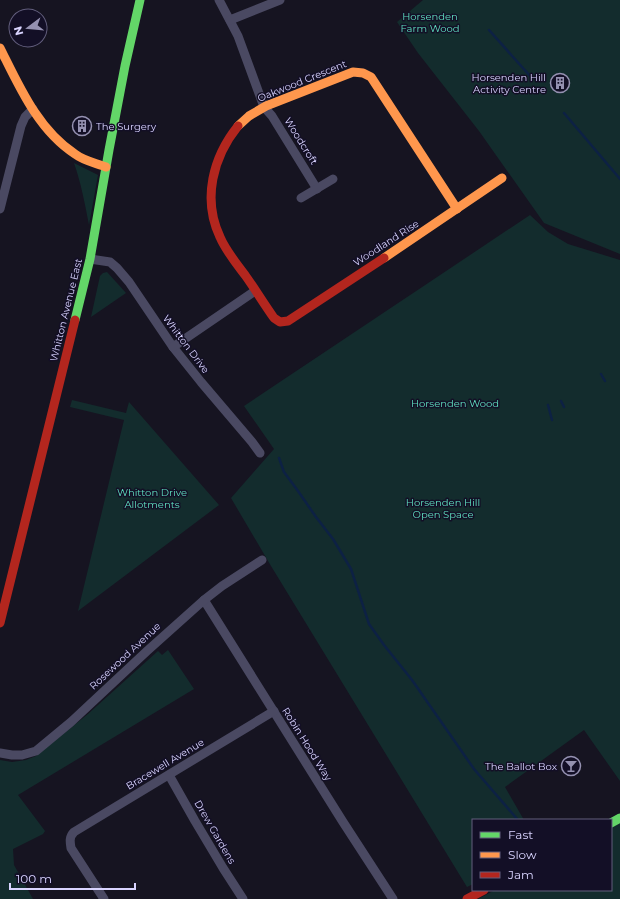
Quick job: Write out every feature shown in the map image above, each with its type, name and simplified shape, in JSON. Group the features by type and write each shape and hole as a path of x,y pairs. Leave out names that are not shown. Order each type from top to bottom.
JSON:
{"street":[{"name":"Whitton Avenue East","path":"0,623 90,259 106,167 140,0"},
{"name":"Woodcroft","path":"219,0 238,36 264,107 272,116 317,189"},
{"path":"230,20 280,0"},
{"path":"0,48 22,90 45,126 62,145 75,155 106,167"},
{"name":"Oakwood Crescent","path":"280,322 274,318 230,254 220,236 214,220 211,204 213,173 218,158 225,144 235,130 248,117 264,107 353,72 365,73 372,77 457,209"},
{"path":"0,209 21,126 25,117 33,108"},
{"name":"Woodland Rise","path":"280,322 288,321 502,178"},
{"path":"301,198 333,179"},
{"name":"Whitton Drive","path":"90,259 110,262 117,268 129,282 173,346 260,453"},
{"path":"173,346 255,291"},
{"name":"Rosewood Avenue","path":"0,753 22,755 36,751 71,722 204,600 222,586 262,560"},
{"name":"Robin Hood Way","path":"204,600 393,899"},
{"name":"Bracewell Avenue","path":"104,899 71,848 70,838 72,834 274,711"},
{"name":"Drew Gardens","path":"169,775 223,868 243,899"},
{"path":"467,899 482,891"}],"green space":[{"name":"Horsenden Hill Activity Centre","path":"423,0 620,0 620,254 544,223 479,131 418,53 397,22"},
{"path":"74,163 98,175 89,225 81,186"},
{"name":"Horsenden Wood","path":"530,215 548,232 568,244 620,260 620,781 584,730 505,787 523,819 472,819 472,884 467,887 231,498 274,449 244,406"},
{"path":"107,272 126,293 91,317 100,276"},
{"name":"Whitton Drive Allotments","path":"72,400 126,413 129,402 219,505 78,611 124,420 70,407"},
{"path":"168,650 194,689 18,795 45,831 43,834 13,849 14,865 33,899 0,899 0,760 12,762 26,760 36,756 88,714 158,651 162,655"},
{"path":"620,823 620,899 478,899 493,891 612,891 612,827"}],"waterway":[{"path":"489,30 531,77"},
{"path":"564,113 620,179"},
{"path":"601,374 605,381"},
{"path":"561,401 564,407"},
{"path":"548,405 552,420"},
{"path":"279,458 284,472 333,539 351,569 369,624 412,680 474,769 517,819"}],"traffic: fast":[{"path":"75,320 90,259 125,66 140,0"},
{"path":"612,822 620,818"}],"traffic: slow":[{"path":"0,48 22,92 50,133 79,156 106,167"},
{"path":"238,126 249,116 266,106 353,72 363,73 371,77 457,209"},
{"path":"384,258 502,178"}],"traffic: jam":[{"path":"238,126 229,138 217,165 211,193 212,208 215,223 225,247 274,318 280,322 288,321 384,258"},
{"path":"0,623 75,320"},
{"path":"467,899 482,891"}],"place":[{"name":"Horsenden Hill Activity Centre","path":"560,83"},
{"name":"The Surgery","path":"82,126"},
{"name":"The Ballot Box","path":"571,766"}],"park label":[{"name":"Horsenden Farm Wood","path":"430,22"},
{"name":"Horsenden Hill Open Space","path":"443,508"}]}
